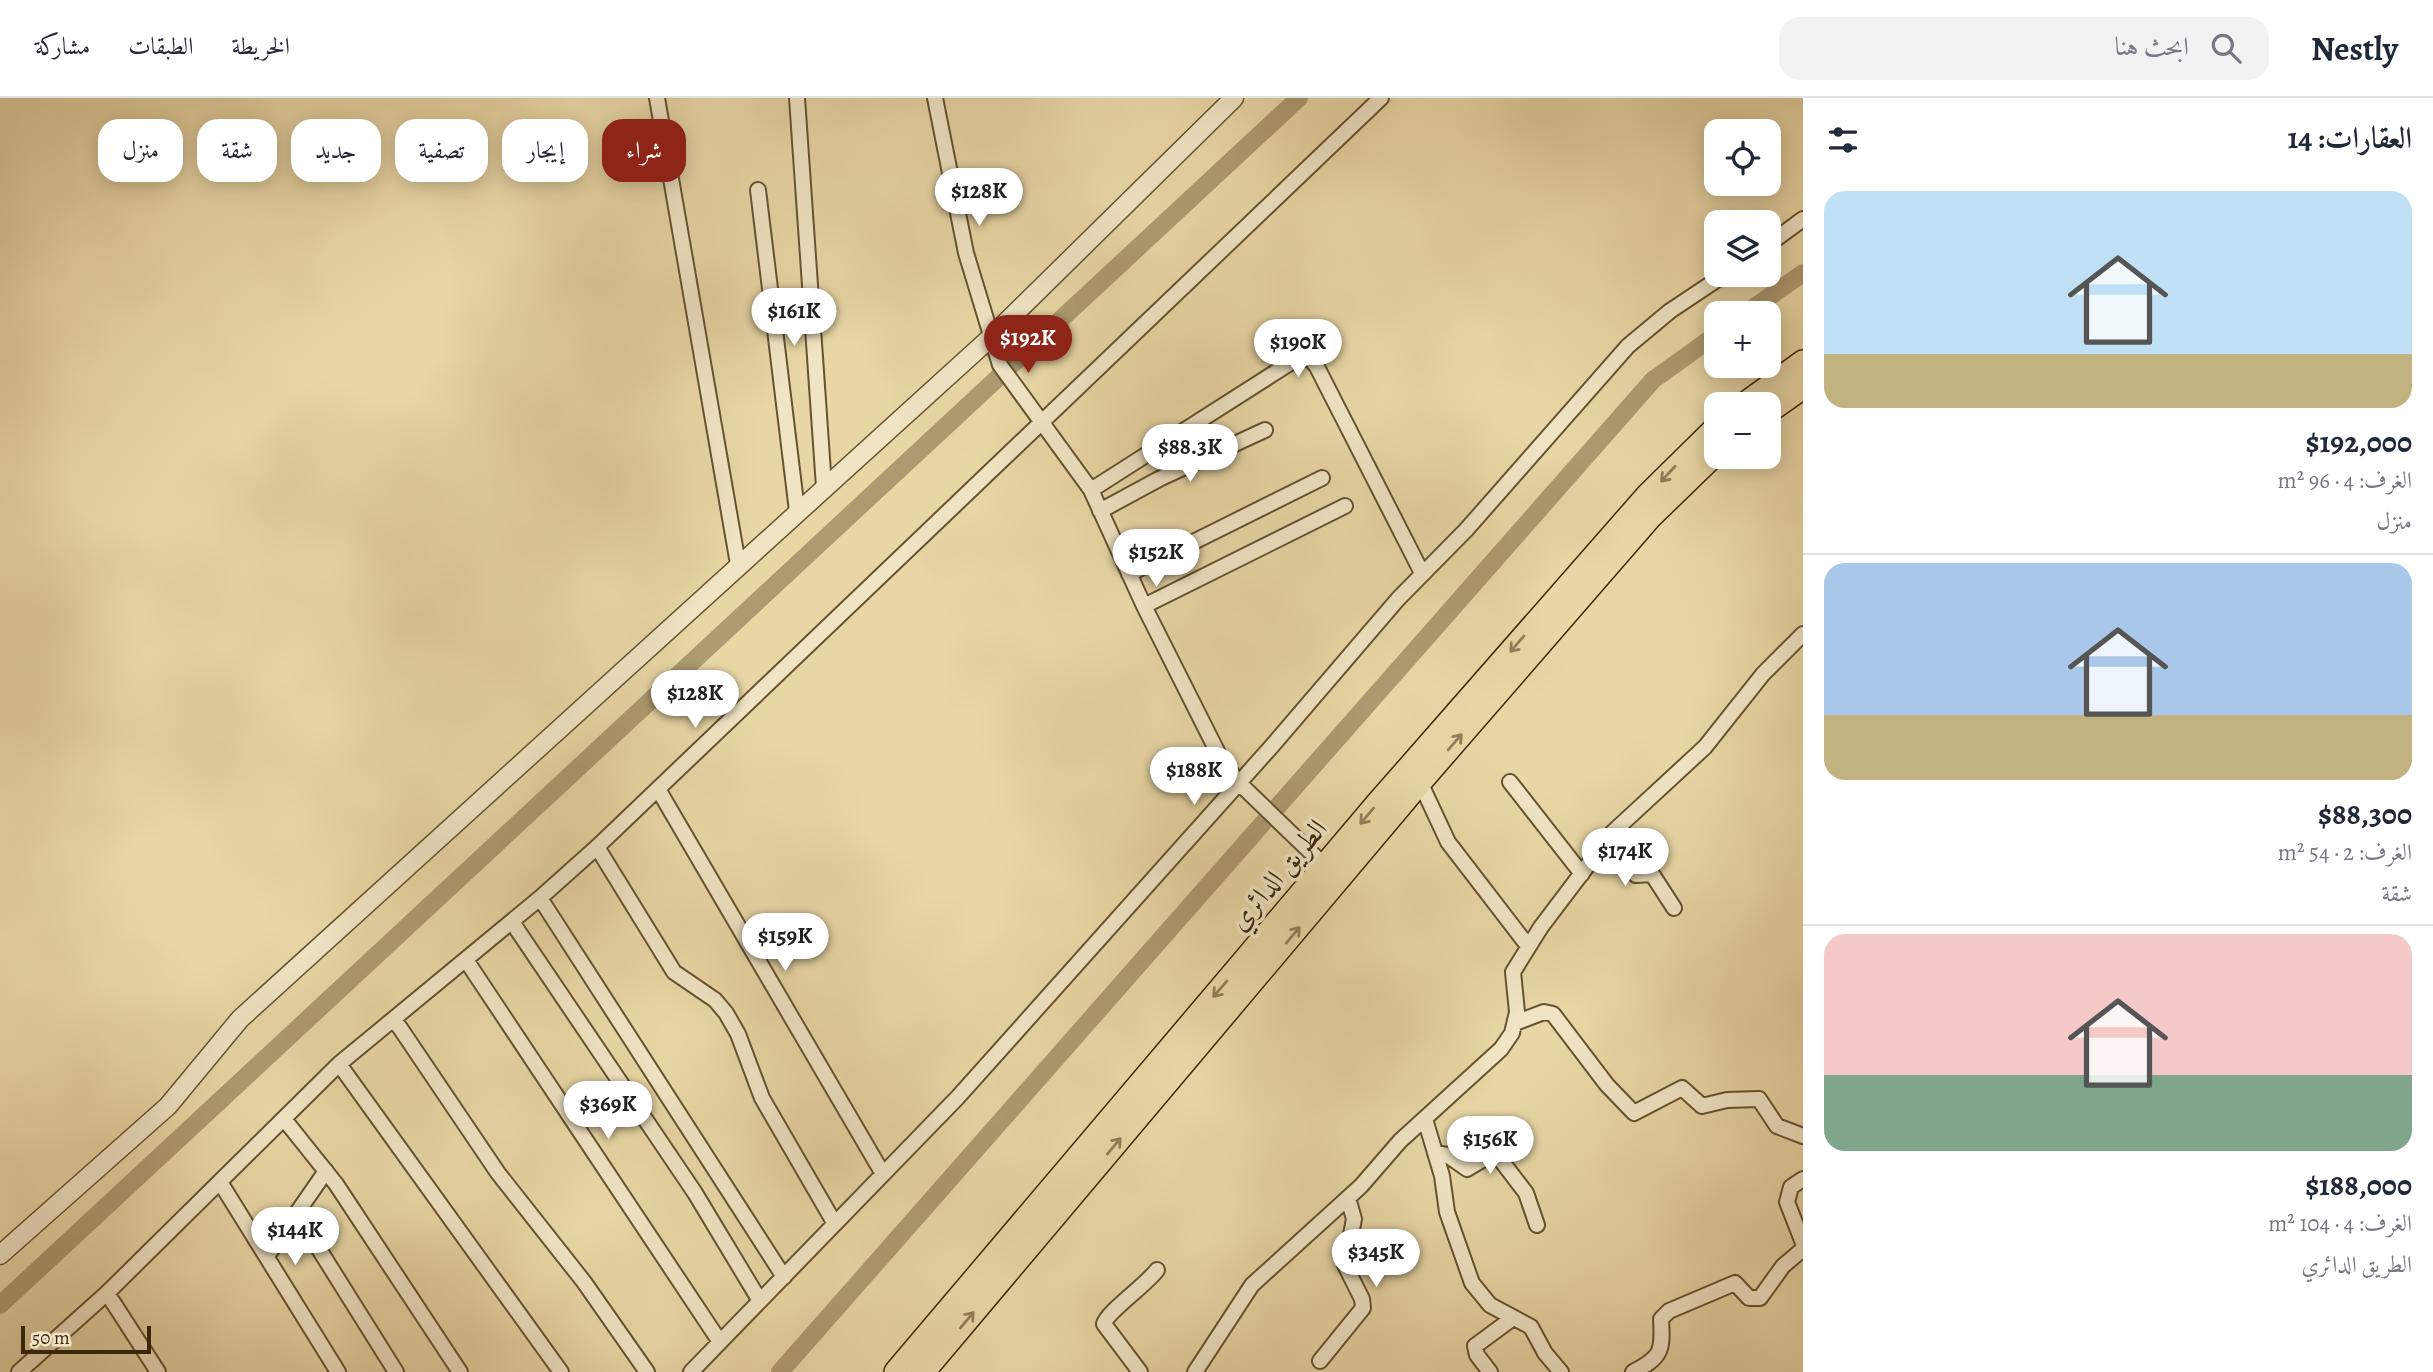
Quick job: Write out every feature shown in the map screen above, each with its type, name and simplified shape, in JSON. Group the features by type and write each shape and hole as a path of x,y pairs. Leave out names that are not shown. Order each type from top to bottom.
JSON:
{"highway":[{"path":"1762,392 1803,362"},
{"path":"1781,403 1803,387"},
{"name":"الطريق الدائري","path":"897,1372 1325,866 1647,496 1704,440"},
{"name":"الطريق الدائري","path":"923,1372 1420,782 1650,517 1704,465"}],"street":[{"path":"657,98 738,564"},
{"path":"797,98 824,487"},
{"path":"935,98 966,253 989,338 1000,365 1091,489 1144,606 1222,761 1240,783 1325,866"},
{"path":"0,1255 168,1106 240,1019 989,338 1234,98"},
{"path":"19,1372 107,1293 339,1064 512,922 597,847 1381,98"},
{"path":"758,190 797,511"},
{"path":"1781,235 1803,219"},
{"path":"691,1372 958,1097 1240,783 1422,573 1466,530 1628,346 1670,311 1706,287"},
{"path":"1091,489 1290,363 1309,357 1317,367 1422,573"},
{"path":"1100,511 1159,479 1265,430"},
{"path":"1129,574 1322,478"},
{"path":"1144,606 1345,506"},
{"path":"1195,1372 1252,1285 1348,1198 1400,1141 1492,1058 1508,1040 1516,1023 1513,972 1528,946 1607,839 1705,747 1763,674 1803,634"},
{"path":"1420,782 1448,842 1528,946"},
{"path":"1510,782 1582,874"},
{"path":"657,789 883,1174"},
{"path":"1607,839 1636,875 1652,874 1674,908"},
{"path":"597,847 674,972 715,1000 726,1013 738,1034 762,1098 835,1224"},
{"path":"540,898 784,1277"},
{"path":"512,922 688,1182 760,1301"},
{"path":"466,960 720,1342"},
{"path":"1516,1023 1544,1012 1553,1014 1607,1084 1634,1112 1641,1112 1682,1088 1702,1106 1754,1098 1763,1102 1779,1129 1803,1136"},
{"path":"394,1019 498,1173 584,1282 646,1372"},
{"path":"339,1064 561,1372"},
{"path":"284,1119 326,1171 460,1372"},
{"path":"1425,1119 1442,1176 1447,1212 1472,1283 1490,1305 1531,1327 1545,1353 1561,1372"},
{"path":"1435,1153 1447,1155 1467,1169 1489,1156 1497,1155 1526,1193 1536,1225"},
{"path":"267,1256 326,1171"},
{"path":"1803,1179 1791,1187 1787,1202 1803,1242"},
{"path":"220,1182 338,1372"},
{"path":"1320,1362 1363,1308 1362,1299 1345,1265 1354,1219 1348,1198"},
{"path":"298,1214 396,1372"},
{"path":"1633,1372 1657,1356 1663,1341 1661,1319 1669,1311 1735,1283 1749,1298 1760,1298 1783,1266 1803,1249"},
{"path":"1140,1372 1104,1324 1109,1313 1137,1293 1157,1270"},
{"path":"107,1293 158,1372"},
{"path":"1490,1372 1477,1355 1475,1346 1513,1318"}],"waterway":[{"path":"0,1305 1299,98"},
{"path":"1763,301 1803,273"},
{"path":"780,1372 1653,380 1704,343"}]}
